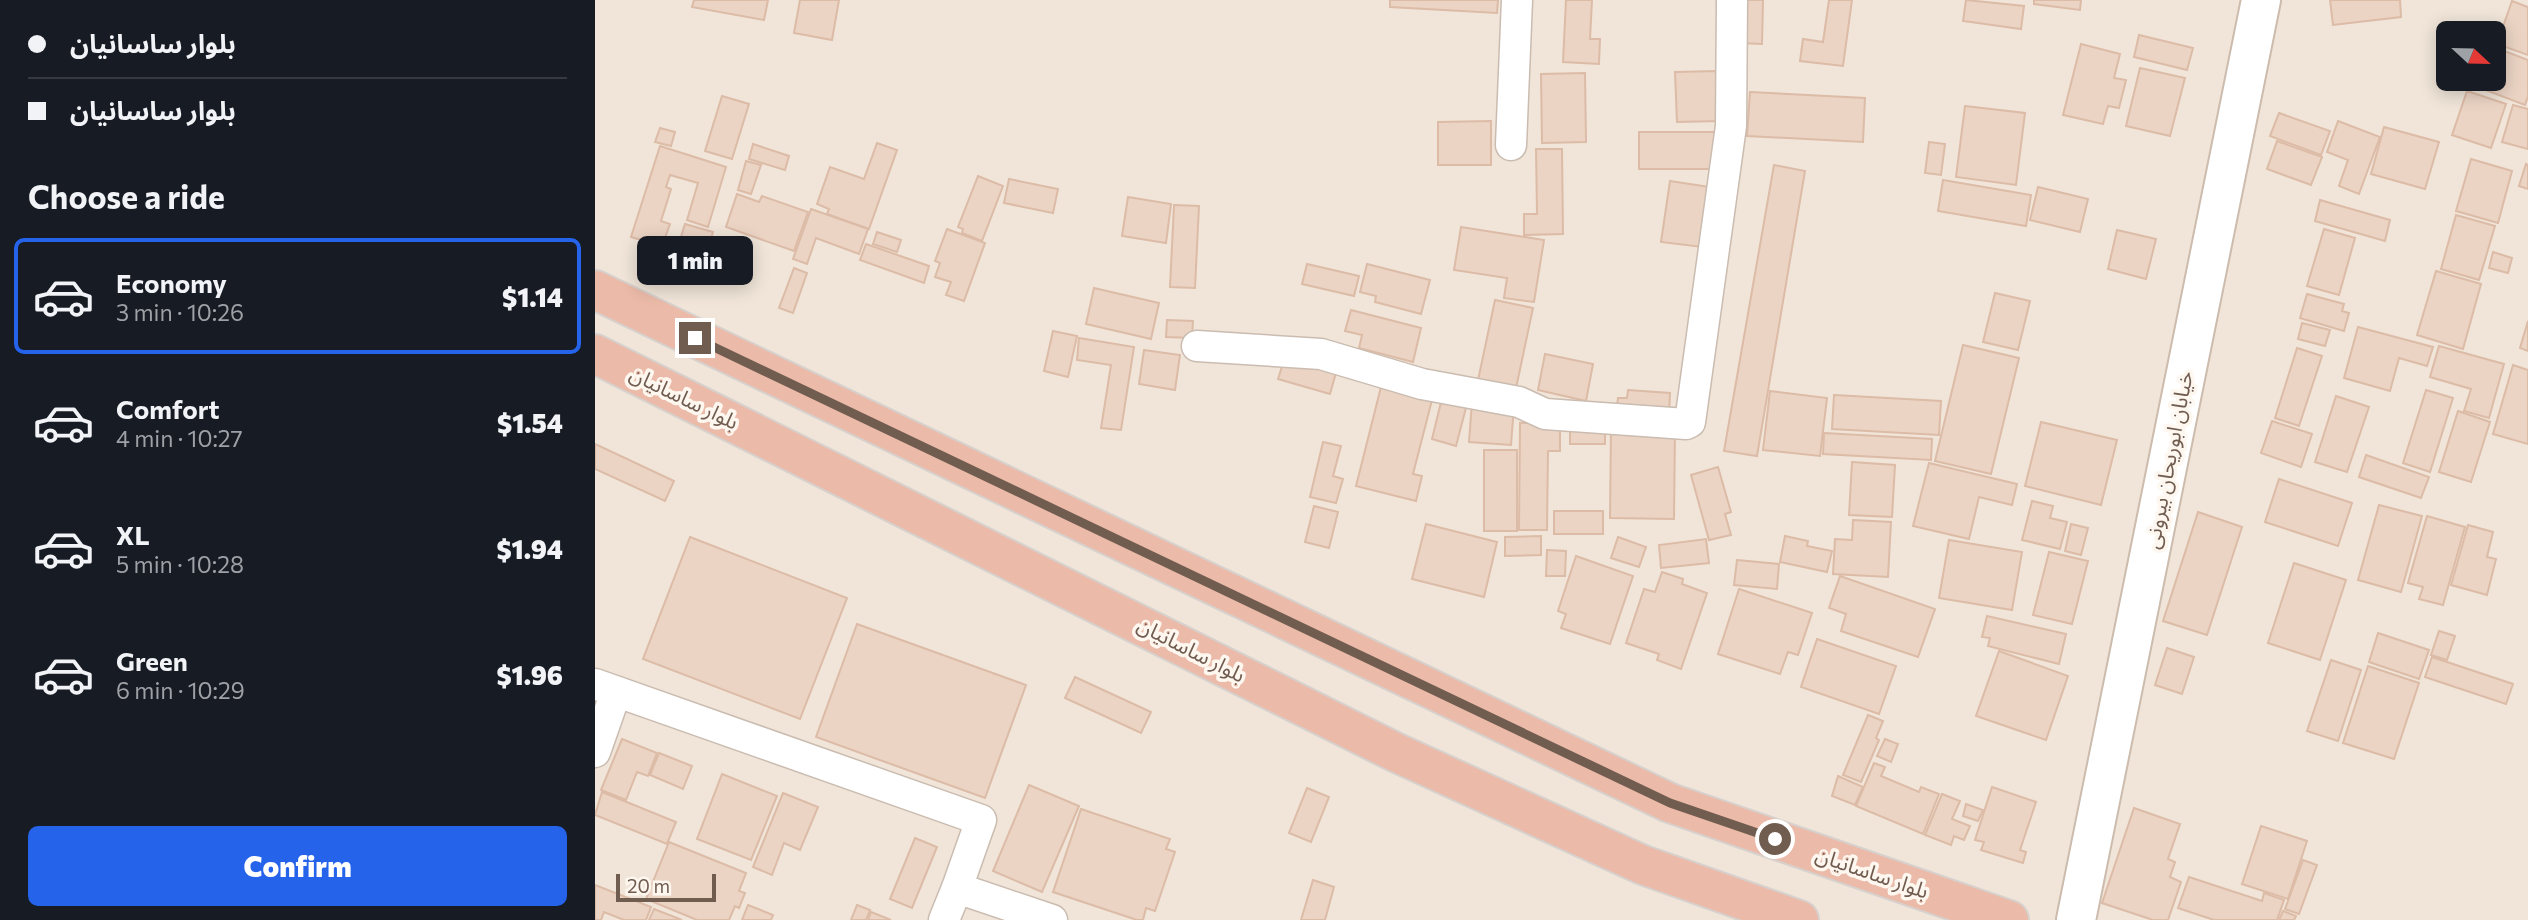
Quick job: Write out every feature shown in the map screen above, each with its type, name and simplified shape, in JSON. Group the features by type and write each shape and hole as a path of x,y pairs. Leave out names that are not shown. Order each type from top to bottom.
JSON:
{"highway":[{"name":"بلوار ساسانیان","path":"595,290 1670,803 2009,920"},
{"name":"بلوار ساسانیان","path":"595,354 1397,753 1643,865 1799,920"}],"street":[{"path":"1511,145 1517,0"},
{"path":"1198,346 1321,354 1422,384 1519,402 1545,414 1686,424 1690,422 1731,126 1732,0"},
{"name":"خیابان ابوریحان بیرونی","path":"2076,920 2261,0"},
{"path":"595,752 606,688 981,820 944,920"},
{"path":"957,888 1052,920"}],"shaded area":[{"path":"595,0 2528,0 2528,920 595,920"}],"building":[{"path":"694,0 768,0 764,20 692,7"},
{"path":"800,0 839,0 832,40 794,33"},
{"path":"1390,0 1498,0 1497,13 1390,7"},
{"path":"1566,0 1592,0 1590,39 1600,39 1599,64 1563,62"},
{"path":"1740,0 1763,0 1762,44 1739,43"},
{"path":"1829,0 1852,0 1843,66 1800,61 1803,39 1823,42"},
{"path":"1966,0 2024,6 2021,29 1963,21"},
{"path":"2034,0 2081,0 2080,10 2034,4"},
{"path":"2330,0 2400,0 2401,17 2333,25"},
{"path":"2512,1 2528,7 2528,55 2506,47 2505,21"},
{"path":"2139,35 2193,48 2187,70 2134,57"},
{"path":"2081,44 2120,54 2114,78 2126,80 2119,108 2108,106 2103,124 2063,115"},
{"path":"2506,52 2528,60 2528,96 2525,105 2488,91 2506,91"},
{"path":"2140,68 2185,78 2170,136 2126,126"},
{"path":"1718,71 1720,121 1677,122 1675,72"},
{"path":"1585,73 1586,142 1542,143 1541,74"},
{"path":"2467,91 2506,104 2491,148 2452,135"},
{"path":"1750,92 1865,98 1863,142 1747,136"},
{"path":"722,96 749,104 732,159 705,151"},
{"path":"2513,105 2528,109 2528,149 2502,142"},
{"path":"1965,106 2025,113 2016,185 1956,177"},
{"path":"2279,113 2330,131 2321,155 2270,136"},
{"path":"1491,121 1491,165 1438,165 1438,122"},
{"path":"2338,121 2380,137 2359,194 2339,186 2348,160 2327,152"},
{"path":"2384,127 2439,142 2425,189 2371,174"},
{"path":"660,128 675,132 671,146 655,142"},
{"path":"1639,132 1719,132 1719,169 1639,169"},
{"path":"2277,141 2322,157 2311,185 2267,169"},
{"path":"1929,142 1945,144 1941,175 1925,173"},
{"path":"877,143 897,150 869,229 827,214 829,209 817,204 830,167 864,179"},
{"path":"753,144 789,156 785,170 749,159"},
{"path":"660,146 726,167 708,227 687,220 698,183 670,175 666,187 671,189 661,221 670,224 662,246 631,237"},
{"path":"1536,149 1562,149 1563,234 1524,235 1524,214 1537,214"},
{"path":"2471,159 2512,171 2498,223 2456,211"},
{"path":"746,161 761,165 751,194 738,190"},
{"path":"2526,164 2528,165 2528,189 2519,186"},
{"path":"1774,165 1805,171 1757,456 1724,451"},
{"path":"978,176 1003,186 982,241 962,233 963,229 958,227"},
{"path":"1009,179 1058,189 1053,213 1004,203"},
{"path":"1943,180 2031,195 2026,226 1938,211"},
{"path":"1670,181 1710,187 1702,247 1661,242"},
{"path":"2038,187 2088,199 2080,232 2030,220"},
{"path":"737,194 759,202 762,196 808,212 794,251 726,227"},
{"path":"1128,197 1171,204 1166,243 1122,236"},
{"path":"2320,200 2390,220 2385,241 2315,221"},
{"path":"1174,205 1199,206 1195,288 1170,287"},
{"path":"811,209 868,229 859,254 816,238 807,264 793,259"},
{"path":"2456,215 2495,226 2479,280 2441,269"},
{"path":"685,224 713,232 702,268 674,259"},
{"path":"1461,227 1544,240 1534,302 1504,298 1507,278 1454,270"},
{"path":"947,229 985,243 964,301 946,295 951,282 935,277 940,263 935,261"},
{"path":"2324,229 2355,238 2339,295 2307,286"},
{"path":"2117,230 2156,239 2146,279 2108,269"},
{"path":"877,232 901,240 897,252 873,244"},
{"path":"866,244 929,266 924,283 860,260"},
{"path":"2493,252 2512,258 2508,273 2489,268"},
{"path":"1307,264 1359,276 1354,296 1302,284"},
{"path":"1367,264 1430,280 1421,314 1375,302 1376,296 1360,292"},
{"path":"794,268 807,273 793,313 779,308"},
{"path":"2436,271 2481,284 2463,349 2417,335"},
{"path":"1094,288 1159,303 1151,339 1086,324"},
{"path":"1995,293 2030,301 2018,350 1983,342"},
{"path":"2307,294 2344,304 2342,311 2349,313 2344,331 2300,318"},
{"path":"1495,300 1533,308 1515,393 1477,385"},
{"path":"1351,310 1421,328 1413,362 1359,348 1362,335 1345,331"},
{"path":"1167,320 1193,321 1192,338 1166,337"},
{"path":"2528,321 2528,351 2520,348"},
{"path":"2302,323 2330,330 2325,346 2298,339"},
{"path":"2358,327 2433,347 2427,366 2399,358 2390,391 2344,378"},
{"path":"1053,331 1077,336 1068,377 1044,371"},
{"path":"1079,338 1134,347 1121,430 1101,428 1111,365 1077,360"},
{"path":"1963,345 2019,358 1991,474 1935,461"},
{"path":"2439,346 2504,364 2489,418 2464,411 2471,389 2430,377"},
{"path":"2297,348 2322,356 2299,426 2275,418"},
{"path":"1144,350 1180,355 1175,390 1139,384"},
{"path":"1286,354 1337,369 1330,394 1278,379"},
{"path":"1545,354 1593,364 1586,401 1538,390"},
{"path":"2513,365 2528,370 2528,444 2493,434"},
{"path":"1381,387 1432,400 1413,474 1422,476 1416,501 1356,486"},
{"path":"1628,390 1670,393 1669,416 1616,413 1618,398 1627,398"},
{"path":"2426,390 2453,398 2430,472 2403,463"},
{"path":"1770,391 1827,398 1820,456 1763,450"},
{"path":"1834,395 1941,401 1939,435 1832,429"},
{"path":"2336,396 2369,407 2347,472 2315,462"},
{"path":"1442,398 1467,404 1456,446 1432,439"},
{"path":"1472,402 1514,406 1511,445 1469,442"},
{"path":"2458,411 2490,422 2471,482 2439,472"},
{"path":"2272,421 2312,434 2301,467 2261,453"},
{"path":"2041,422 2117,440 2101,505 2025,486"},
{"path":"1520,423 1560,423 1560,451 1548,451 1547,530 1519,530"},
{"path":"1570,426 1605,427 1605,444 1570,444"},
{"path":"1611,428 1675,429 1674,519 1610,518"},
{"path":"1824,433 1932,439 1931,460 1823,454"},
{"path":"1323,442 1341,446 1333,476 1343,479 1336,503 1310,497"},
{"path":"595,444 674,481 665,501 595,469"},
{"path":"1484,450 1517,450 1517,531 1484,531"},
{"path":"2366,455 2429,477 2421,498 2359,477"},
{"path":"1852,462 1895,465 1892,517 1849,515"},
{"path":"1929,463 2017,484 2012,505 1979,497 1969,539 1913,526"},
{"path":"1718,467 1731,512 1725,514 1731,535 1709,540 1691,475"},
{"path":"2279,479 2352,503 2338,546 2265,522"},
{"path":"2032,501 2053,506 2050,518 2067,522 2060,549 2022,540"},
{"path":"2379,505 2422,516 2401,592 2358,580"},
{"path":"1314,506 1338,512 1329,548 1305,542"},
{"path":"1554,511 1603,511 1603,534 1554,534"},
{"path":"2198,512 2242,527 2207,635 2163,621"},
{"path":"2427,516 2465,527 2443,605 2419,599 2423,587 2408,583"},
{"path":"1853,520 1891,522 1888,577 1833,574 1835,539 1852,540"},
{"path":"1426,524 1497,542 1484,597 1412,579"},
{"path":"2071,524 2088,528 2081,555 2065,551"},
{"path":"2468,525 2493,532 2487,557 2496,559 2487,595 2451,585"},
{"path":"1541,536 1541,555 1505,556 1505,537"},
{"path":"1785,536 1808,541 1807,546 1832,551 1827,572 1780,562"},
{"path":"690,537 847,598 800,719 643,659"},
{"path":"1618,537 1646,547 1639,567 1611,558"},
{"path":"1706,539 1709,563 1661,568 1659,545"},
{"path":"1949,540 2022,552 2012,610 1939,598"},
{"path":"1547,550 1566,551 1565,576 1546,576"},
{"path":"2049,552 2088,561 2072,624 2033,615"},
{"path":"1576,556 1633,576 1610,644 1561,628 1566,614 1558,611"},
{"path":"1737,560 1779,564 1777,589 1734,585"},
{"path":"2294,563 2346,580 2320,660 2268,643"},
{"path":"1662,572 1683,579 1682,584 1707,593 1681,669 1657,660 1659,654 1626,643 1644,589 1655,592"},
{"path":"1840,576 1935,609 1918,657 1841,631 1846,614 1829,608"},
{"path":"1739,589 1812,613 1798,655 1788,652 1780,674 1718,654"},
{"path":"1987,616 2066,634 2059,664 1988,646 1990,638 1982,637"},
{"path":"857,624 1026,685 985,798 816,737"},
{"path":"2439,631 2455,636 2447,660 2431,655"},
{"path":"2378,633 2429,650 2419,679 2369,662"},
{"path":"1817,639 1896,666 1879,714 1801,687"},
{"path":"2167,648 2194,657 2182,694 2155,685"},
{"path":"1999,651 2068,676 2046,740 1976,716"},
{"path":"2432,657 2513,684 2506,704 2425,677"},
{"path":"2331,660 2361,670 2338,741 2307,731"},
{"path":"2368,666 2419,683 2394,759 2343,743"},
{"path":"1075,677 1151,712 1141,733 1065,698"},
{"path":"1868,715 1883,721 1876,738 1879,740 1861,782 1843,775"},
{"path":"622,739 657,753 648,776 637,772 626,800 601,790"},
{"path":"1885,739 1898,744 1891,762 1877,756"},
{"path":"659,753 692,766 683,789 650,775"},
{"path":"1874,763 1885,767 1881,776 1919,792 1921,787 1939,794 1923,834 1856,806"},
{"path":"722,774 777,796 751,860 697,839"},
{"path":"1838,776 1863,787 1855,805 1832,796"},
{"path":"1029,785 1079,806 1042,892 993,871"},
{"path":"1992,787 2036,802 2020,850 2026,852 2023,863 1981,850 1984,842 1975,840"},
{"path":"1307,788 1329,797 1311,842 1289,833"},
{"path":"602,792 676,822 667,844 595,815"},
{"path":"783,793 818,807 800,850 784,843 772,875 753,867"},
{"path":"1942,794 1960,801 1952,819 1970,826 1964,840 1954,836 1951,845 1925,835"},
{"path":"1966,804 1983,810 1978,821 1963,816"},
{"path":"2134,808 2180,824 2168,859 2175,862 2170,877 2181,882 2168,920 2153,920 2102,903"},
{"path":"1081,809 1170,839 1166,849 1175,852 1155,911 1146,908 1143,920 1053,892"},
{"path":"2261,826 2307,841 2288,899 2242,884"},
{"path":"915,838 937,847 912,908 890,899"},
{"path":"669,842 746,873 739,891 745,893 739,908 735,906 729,920 697,920 646,899"},
{"path":"2303,860 2317,865 2299,914 2285,909"},
{"path":"2189,877 2262,901 2264,893 2284,900 2277,920 2214,920 2178,908"},
{"path":"1313,880 1334,887 1325,920 1301,920"},
{"path":"595,885 651,907 646,920 624,920 604,912 601,920 595,920"},
{"path":"748,905 773,915 771,920 742,920"},
{"path":"857,905 870,910 866,920 851,920"},
{"path":"654,909 682,920 649,920"},
{"path":"2283,911 2296,916 2294,920 2279,920"},
{"path":"871,912 891,920 868,920"}],"route":[{"path":"695,338 1670,803 1775,839"}]}
